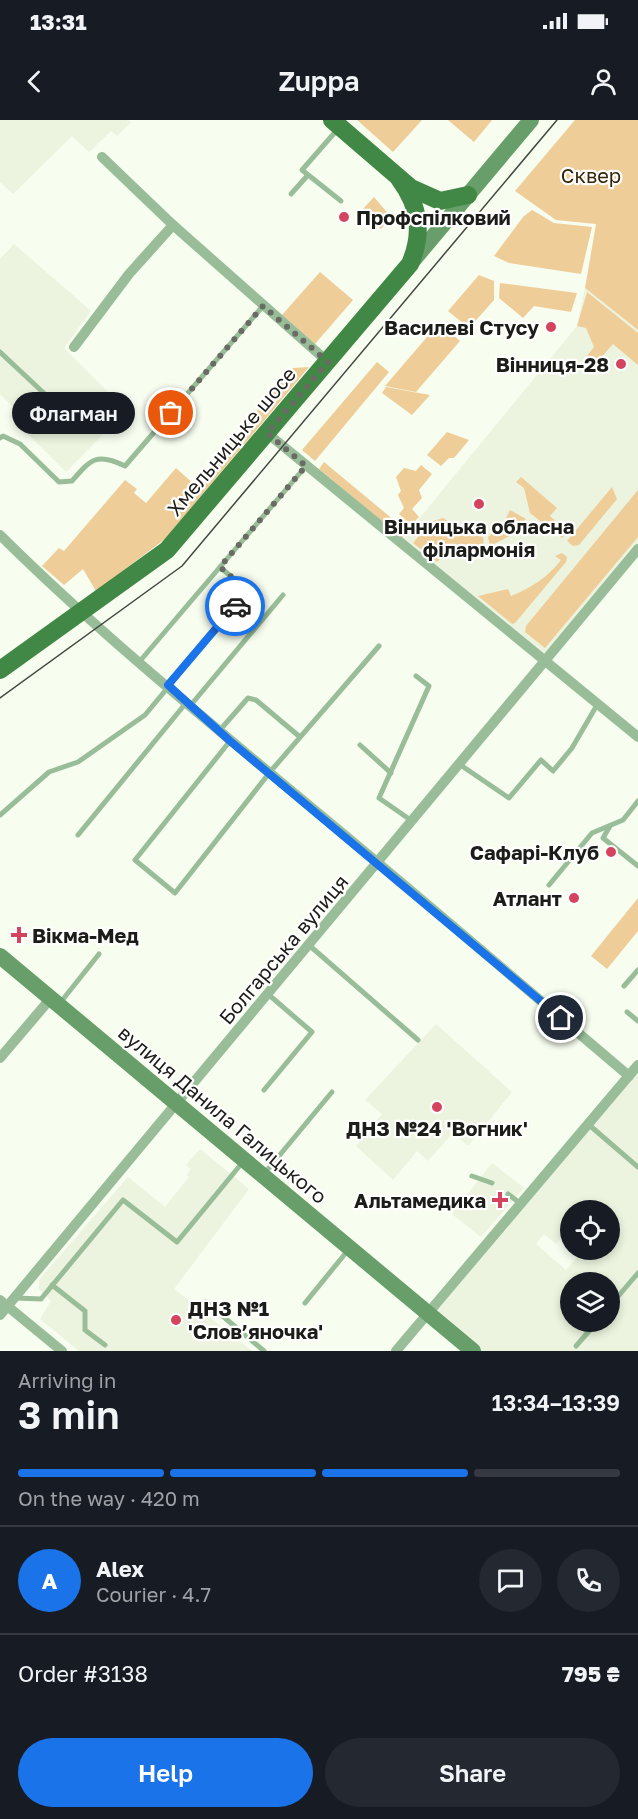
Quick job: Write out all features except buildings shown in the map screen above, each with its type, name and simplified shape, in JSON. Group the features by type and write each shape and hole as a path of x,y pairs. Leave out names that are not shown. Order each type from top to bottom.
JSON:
{"main road":[{"name":"Хмельницьке шосе","path":"0,670 167,550 531,120"},
{"path":"336,123 400,180 408,190 418,214 418,240 410,264"},
{"path":"400,180 432,199 440,201 468,195"},
{"name":"вулиця Данила Галицького","path":"0,956 473,1351"}],"street":[{"path":"102,157 173,225 328,362"},
{"path":"74,347 129,274 173,225"},
{"path":"267,433 638,737"},
{"path":"0,535 81,612 230,741 378,862 629,1076"},
{"name":"Болгарська вулиця","path":"5,1305 310,946 638,549"},
{"path":"0,1058 55,1002"},
{"path":"396,1351 638,1065"},
{"path":"5,1305 62,1351"}],"lane":[{"path":"336,123 302,170 341,201"},
{"path":"291,194 308,176"},
{"path":"0,438 3,436 20,444 58,482 72,481 90,461 108,458 125,466 263,306"},
{"path":"0,352 48,397"},
{"path":"140,662 306,466"},
{"path":"0,815 49,772 78,762 145,715 248,591 220,567"},
{"path":"78,835 283,595"},
{"path":"230,741 135,860 175,893 270,772 379,646"},
{"path":"412,821 379,798 429,686 416,676"},
{"path":"219,731 248,698 256,700 300,737"},
{"path":"459,764 509,798 541,760 553,771 572,748 597,705"},
{"path":"360,745 391,772"},
{"path":"549,885 592,833 623,820 638,801"},
{"path":"611,825 603,837 638,866"},
{"path":"310,946 418,1040"},
{"path":"55,1002 99,954"},
{"path":"624,986 638,970"},
{"path":"264,1090 312,1032 269,994"},
{"path":"627,1012 638,1022"},
{"path":"263,1175 332,1092"},
{"path":"588,1124 638,1167"},
{"path":"5,1305 41,1299 123,1200 177,1242 244,1160"},
{"path":"472,1176 492,1183"},
{"path":"508,1194 521,1204"},
{"path":"305,1303 350,1248"},
{"path":"620,1294 638,1273"},
{"path":"52,1285 85,1311 85,1330 105,1346"},
{"path":"206,1302 264,1351"},
{"path":"576,1346 588,1332"}],"shaded area":[{"path":"0,120 128,120 131,122 117,136 111,131 89,152 72,136 13,194 0,182"},
{"path":"14,244 91,311 64,348 121,405 123,404 135,415 117,433 110,427 66,472 10,416 16,410 0,394 0,259"},
{"path":"585,288 638,330 638,549 545,662 400,542 577,326"},
{"name":"ДНЗ №24 'Вогник'","path":"436,1024 512,1092 468,1146 453,1133 428,1161 417,1151 393,1180 356,1146 382,1114 365,1100"},
{"path":"638,1064 638,1351 473,1351 428,1313"},
{"path":"200,1149 249,1189 174,1289 252,1351 79,1351 40,1319 51,1301 39,1289 39,1280 128,1177 165,1207 189,1177 187,1175 191,1169 186,1165"},
{"path":"492,1163 524,1188 481,1237 452,1214"}],"green space":[{"path":"357,120 422,120 393,152"},
{"path":"448,120 492,120 474,142"},
{"name":"Сквер","path":"575,120 638,120 638,330 585,288 596,224 556,220 515,191"},
{"path":"374,197 391,217 381,229 361,211"},
{"path":"532,210 554,223 592,227 581,274 509,263 494,256 523,217"},
{"path":"320,272 353,300 315,344 282,315"},
{"path":"479,275 494,281 494,300 469,328 448,311"},
{"path":"500,283 577,293 571,312 534,306 523,318 499,298"},
{"path":"587,292 638,333 638,365 613,344 592,368 583,361 594,347 586,328 577,326"},
{"path":"439,323 460,341 416,392 385,386"},
{"path":"377,362 389,372 315,461 302,450"},
{"path":"309,367 165,539 96,591 83,569 64,585 42,566 59,548 64,551 125,480 137,489 134,493 146,503 176,468 195,485 293,368"},
{"path":"386,387 430,395 412,415 382,393"},
{"path":"447,432 469,440 454,458 449,458 441,466 427,455"},
{"path":"324,462 395,521 399,519 409,529 402,538 319,469"},
{"path":"421,465 432,474 419,490 422,498 412,509 419,517 411,525 399,514 404,508 398,495 401,491 396,477 404,468 416,471"},
{"path":"521,477 557,508 550,516 568,532 562,538 530,513 524,488 516,482"},
{"path":"612,487 617,499 579,545 573,546 567,541"},
{"path":"638,490 638,537 545,648 525,632 526,626"},
{"path":"510,510 526,519 512,535 490,546 488,537 504,522"},
{"path":"443,518 466,533 483,537 484,547 466,546 464,552 445,555 437,562 413,543 430,522"},
{"path":"562,553 567,557 566,562 515,623 512,624 478,596 508,589 511,596 525,590 550,572 561,560 555,556"},
{"path":"638,898 638,931 607,969 591,956"}],"tram line":[{"path":"0,698 182,566 557,120"}],"way so far":[{"path":"171,413 263,306 328,362 267,433 306,466 220,567 248,591 235,606"}],"place":[{"name":"Профспілковий","path":"344,217"},
{"name":"Василеві Стусу","path":"551,327"},
{"name":"Вінниця-28","path":"621,364"},
{"name":"Флагман","path":"171,413"},
{"name":"Вінницька обласна філармонія","path":"479,504"},
{"name":"Сафарі-Клуб","path":"611,852"},
{"name":"Атлант","path":"574,898"},
{"name":"Вікма-Мед","path":"19,935"},
{"name":"ДНЗ №24 'Вогник'","path":"437,1107"},
{"name":"Альтамедика","path":"500,1200"},
{"name":"ДНЗ №1 'Слов’яночка'","path":"176,1320"}],"route":[{"path":"235,606 168,685 230,741 365,851 561,1018"}]}
